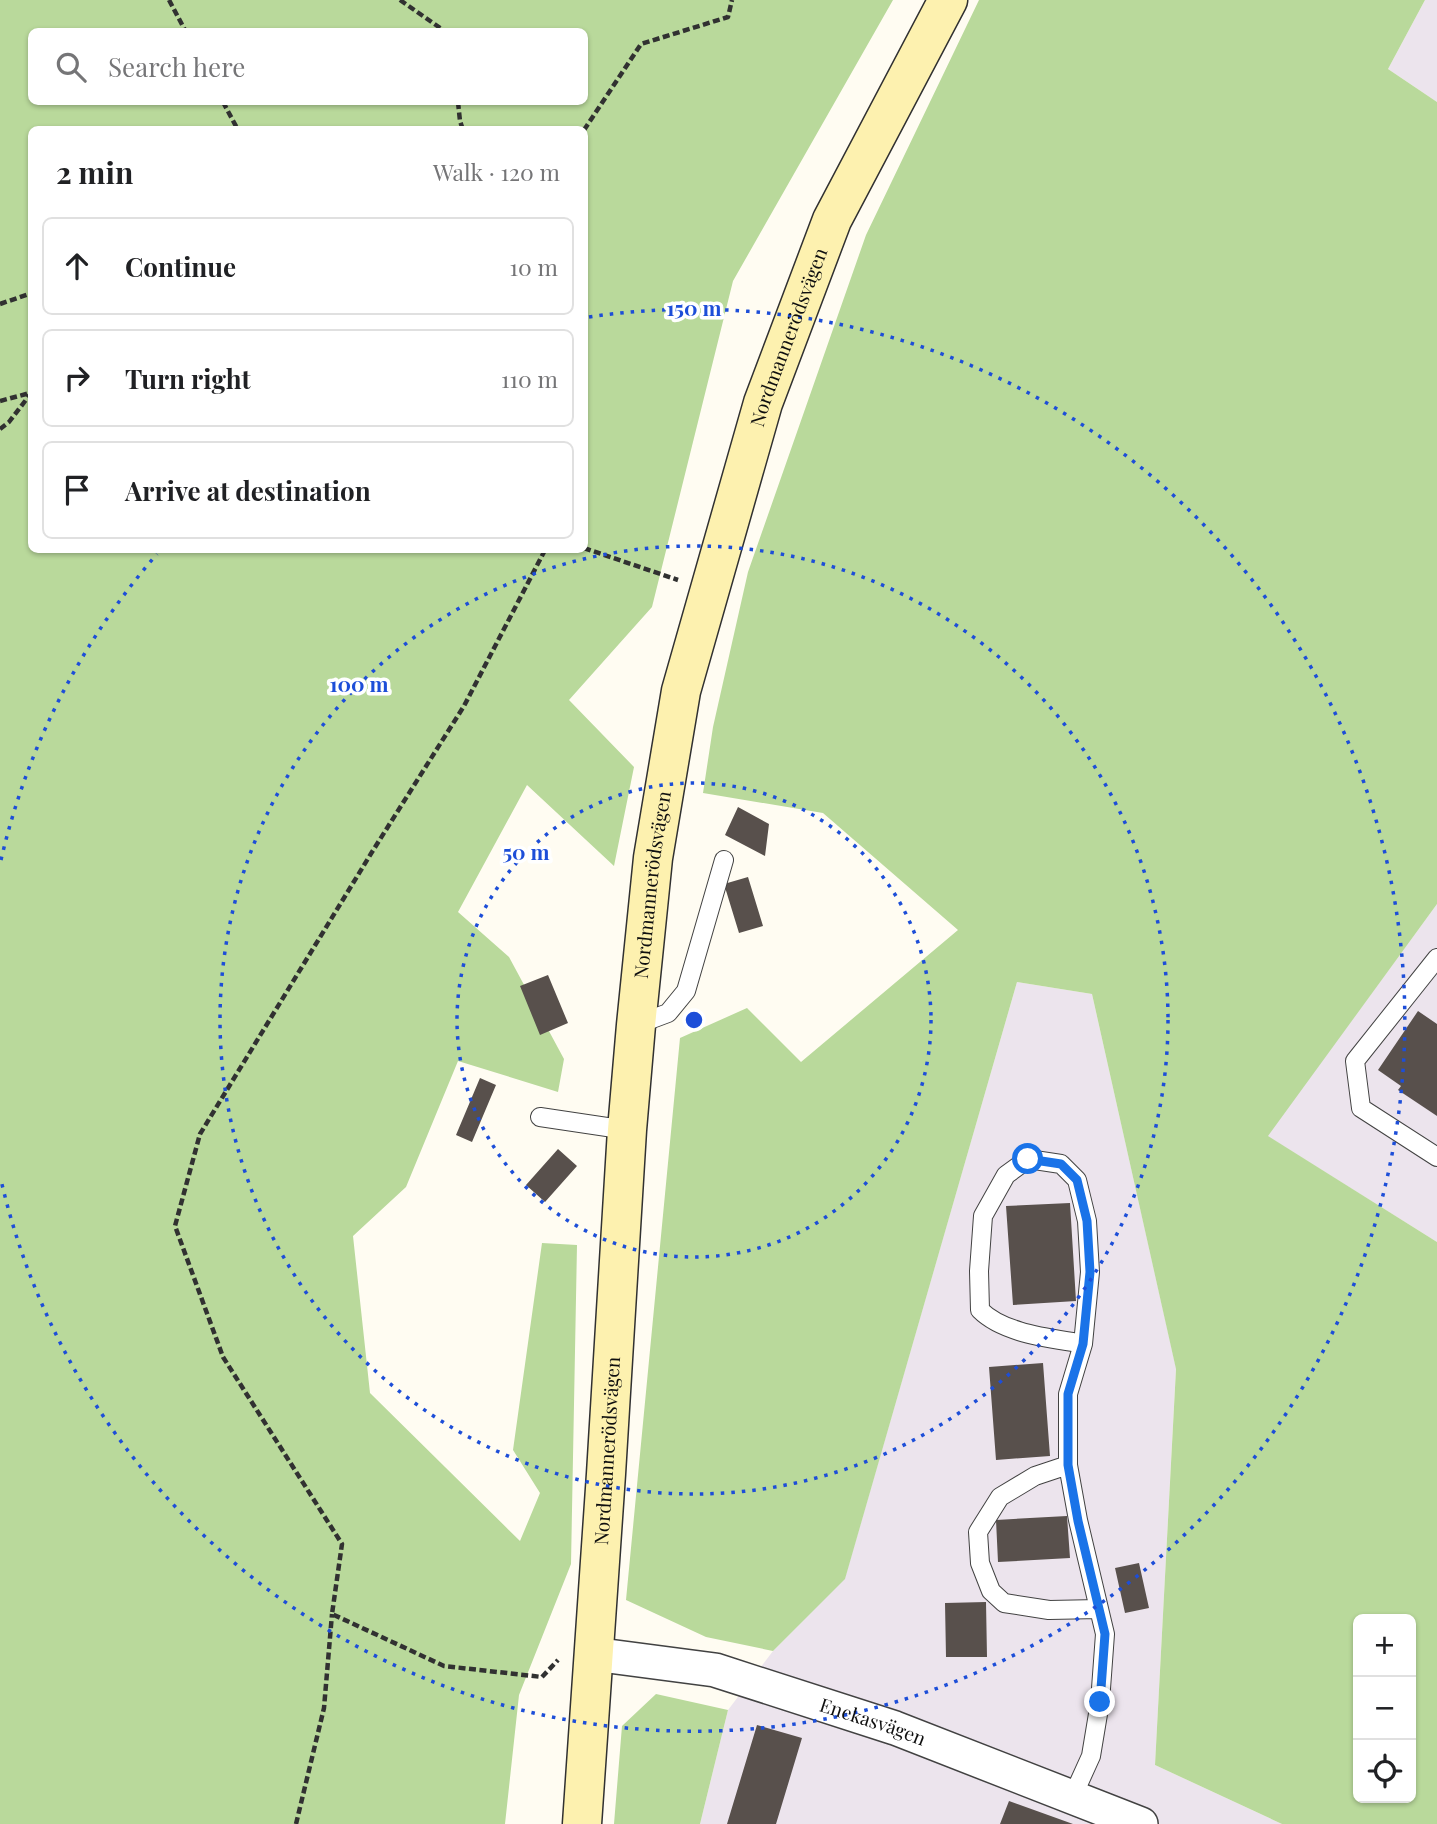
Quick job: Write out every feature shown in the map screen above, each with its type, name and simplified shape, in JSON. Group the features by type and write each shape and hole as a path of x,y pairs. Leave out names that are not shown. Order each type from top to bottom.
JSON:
{"main road":[{"name":"Nordmannerödsvägen","path":"582,1824 636,1025 653,858 681,691 763,403 832,220 947,0"}],"street":[{"name":"Enekasvägen","path":"593,1654 715,1670 895,1728 1141,1824"}],"lane":[{"path":"636,1025 668,1013 686,990 724,860"},
{"path":"1437,958 1355,1061 1361,1108 1437,1157"},
{"path":"540,1117 627,1130"},
{"path":"1072,1798 1091,1756 1100,1702 1105,1634 1078,1521 1068,1465 1068,1394 1083,1344 1090,1272 1087,1221 1077,1180 1061,1164 1028,1159 1006,1175 983,1216 979,1271 980,1310 989,1319 1027,1333 1083,1344"},
{"path":"1068,1465 1035,1476 1000,1497 978,1532 980,1563 991,1591 1004,1603 1049,1610 1099,1609"}],"path":[{"path":"169,0 184,28"},
{"path":"400,0 440,28"},
{"path":"587,126 641,44 728,17 732,0"},
{"path":"224,105 234,126"},
{"path":"458,105 462,126"},
{"path":"0,304 28,294"},
{"path":"0,401 28,393"},
{"path":"0,429 9,422 28,396"},
{"path":"588,549 682,581 710,586"},
{"path":"296,1824 324,1708 332,1614 342,1544 223,1357 175,1226 200,1134 464,706 543,553"},
{"path":"332,1614 444,1666 542,1677 556,1660"}],"shaded area":[{"path":"1425,0 1437,0 1437,102 1388,69"},
{"path":"1437,904 1437,1242 1267,1136"},
{"path":"1017,982 1092,994 1176,1368 1155,1765 1282,1824 700,1824 728,1710 773,1651 845,1578"}],"green space":[{"path":"0,0 893,0 733,281 652,607 569,700 634,767 614,866 527,785 458,912 509,957 564,1059 558,1092 458,1061 406,1187 353,1236 370,1393 520,1541 540,1493 513,1450 542,1243 577,1245 571,1564 519,1695 505,1824 0,1824"},
{"path":"979,0 1425,0 1388,69 1437,102 1437,904 1268,1136 1437,1242 1437,1824 1282,1824 1155,1765 1176,1369 1092,994 1017,982 845,1579 773,1651 706,1637 626,1600 680,1038 747,1008 801,1062 958,930 823,813 703,793 713,727 748,572 866,235"},
{"path":"656,1694 728,1710 700,1824 614,1824 622,1726"}],"building":[{"path":"738,807 769,824 765,856 725,835"},
{"path":"748,877 763,926 739,933 724,884"},
{"path":"548,975 568,1023 540,1035 520,986"},
{"path":"1418,1011 1437,1024 1437,1116 1398,1090 1401,1086 1378,1070"},
{"path":"480,1078 496,1085 472,1142 456,1135"},
{"path":"558,1149 577,1166 545,1202 526,1185"},
{"path":"1070,1203 1076,1301 1013,1305 1006,1206"},
{"path":"1043,1363 1050,1456 996,1460 989,1367"},
{"path":"1067,1516 1070,1558 998,1562 996,1520"},
{"path":"1139,1563 1149,1608 1125,1613 1115,1568"},
{"path":"986,1602 987,1657 946,1657 945,1603"},
{"path":"757,1725 802,1738 776,1824 727,1824"},
{"path":"1009,1801 1073,1824 1000,1824"}],"route":[{"path":"1028,1159 1061,1164 1077,1180 1087,1221 1090,1272 1083,1344 1068,1394 1068,1465 1078,1521 1105,1634 1100,1702"}]}
